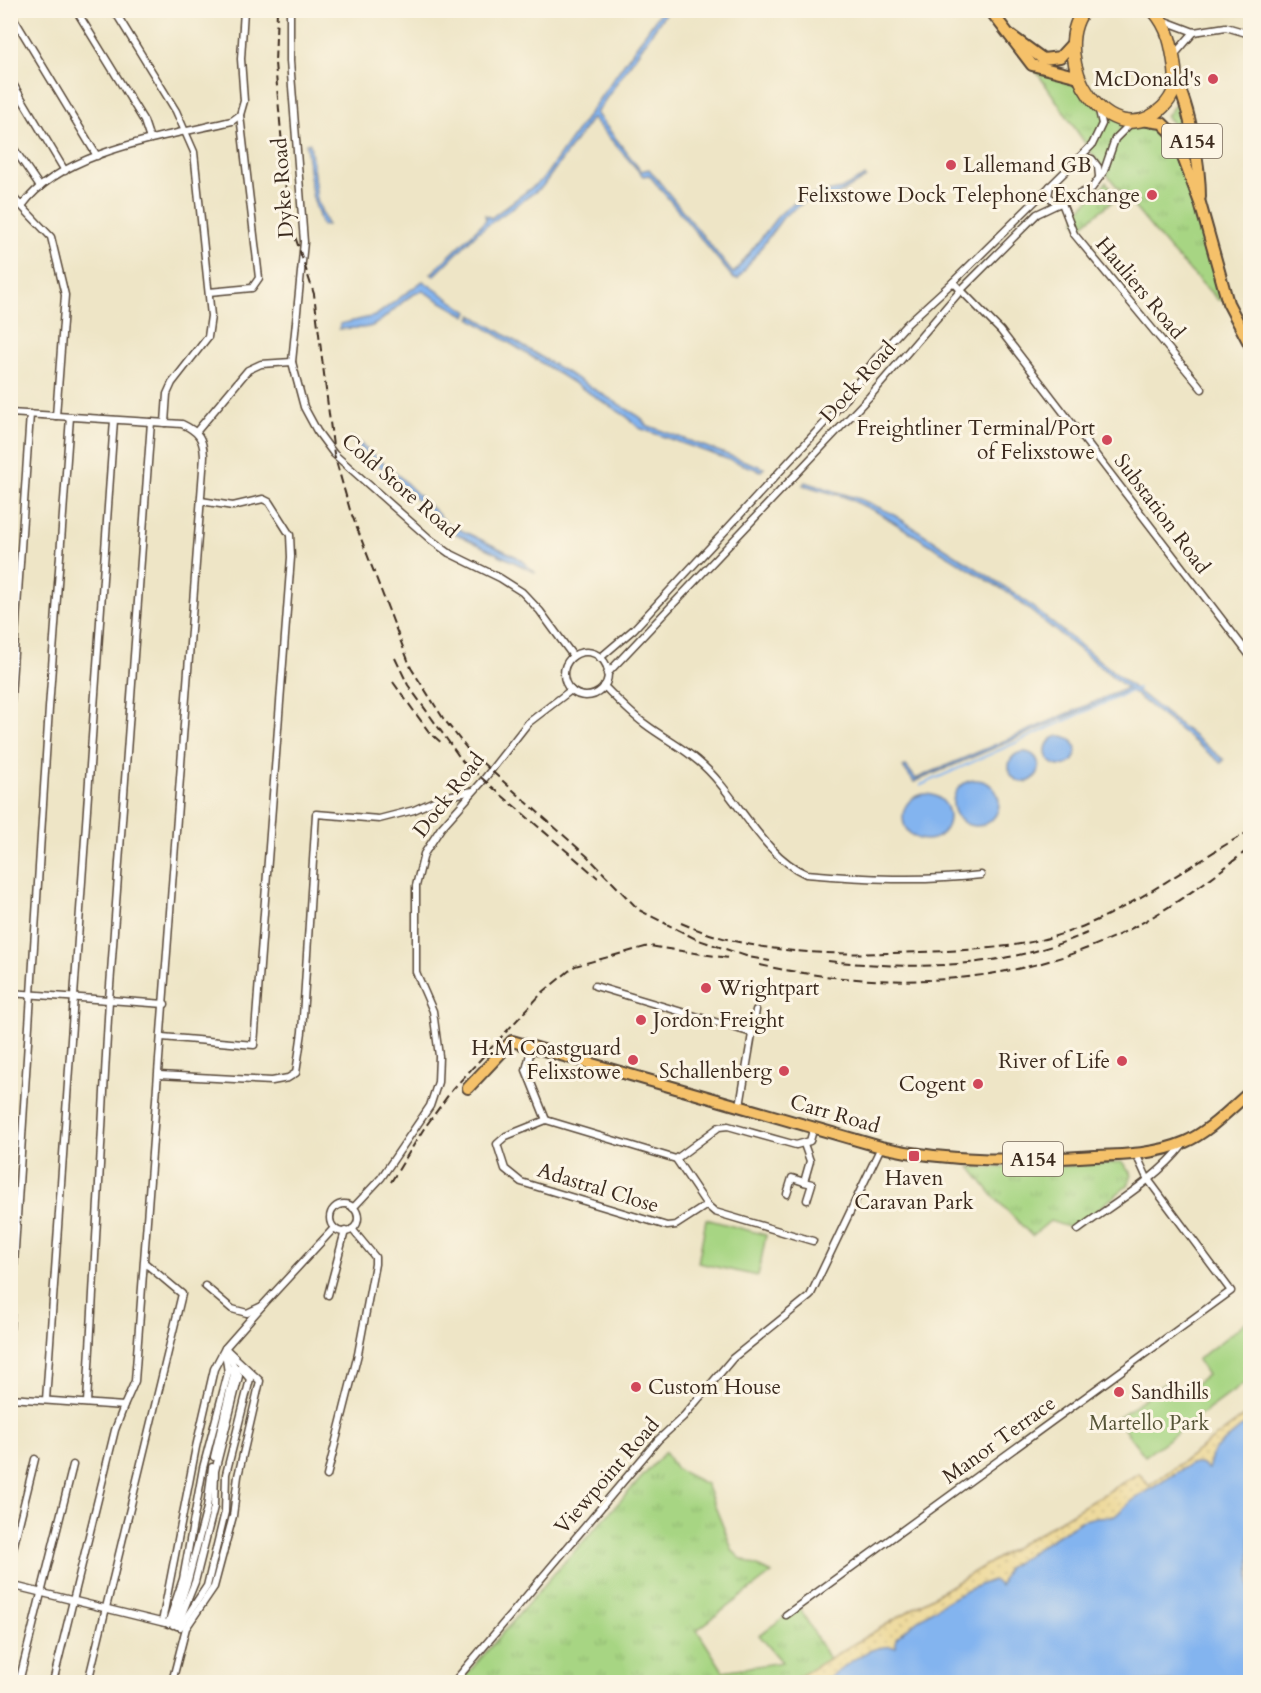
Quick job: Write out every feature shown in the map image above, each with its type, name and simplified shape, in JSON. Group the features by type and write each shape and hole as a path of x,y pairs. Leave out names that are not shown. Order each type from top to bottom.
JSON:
{"highway":[{"path":"1074,10 1075,25 1071,45 1073,63 1079,77 1098,105 1113,118 1137,121 1154,115 1170,99 1176,81 1169,35 1157,15"},
{"path":"1075,25 1084,10"}],"main road":[{"path":"990,10 1010,35 1043,59 1060,57 1071,45"},
{"path":"1010,35 1014,45 1032,65 1079,77"},
{"name":"A154","path":"1176,81 1183,94 1200,177 1200,204"},
{"name":"A154","path":"1137,121 1157,121 1172,131 1200,204 1228,303 1251,345"},
{"name":"Carr Road","path":"468,1088 512,1041 740,1106 813,1130 911,1154 985,1160 1136,1154 1185,1143"},
{"name":"A154","path":"1185,1143 1251,1092"}],"street":[{"path":"76,10 144,121 150,139"},
{"path":"114,10 186,131 194,152 211,316 208,337 172,383 167,394 165,423"},
{"path":"209,292 252,288 259,278 240,115 244,101 241,59 244,10"},
{"name":"Dyke Road","path":"290,10 290,61 304,242 292,362"},
{"path":"10,12 97,156"},
{"path":"1157,15 1194,32"},
{"path":"1173,57 1180,44 1194,32 1226,27 1251,34"},
{"path":"10,79 64,171"},
{"name":"Dock Road","path":"600,658 634,629 733,523 840,406 876,358 907,324 954,282 1081,157 1100,132 1101,115 1098,105"},
{"path":"22,206 40,187 64,171 97,156 150,139 232,121 240,115"},
{"path":"1098,180 1115,139 1137,121"},
{"path":"10,143 40,187"},
{"path":"1081,157 1090,157 1095,162 1099,171 1098,180"},
{"name":"Dock Road","path":"608,674 870,396 961,290 1037,214 1084,194 1098,180"},
{"name":"Hauliers Road","path":"1050,186 1048,196 1060,204 1074,234 1202,389"},
{"path":"10,194 51,237 64,295 56,416"},
{"name":"Substation Road","path":"954,282 1002,331 1251,656"},
{"path":"198,431 248,370 261,364 292,362"},
{"name":"Cold Store Road","path":"292,362 304,407 317,431 334,454 431,540 449,553 500,578 522,592 540,610 573,656"},
{"path":"10,412 182,424 198,431 203,443 204,456 146,1263 135,1381 115,1430 53,1683"},
{"path":"10,712 30,414"},
{"path":"10,1328 70,417"},
{"path":"46,1400 72,997 114,420"},
{"path":"87,1403 109,1000 151,422"},
{"path":"162,1037 254,1045 291,557 290,534 269,502 262,499 233,506 201,501"},
{"path":"588,652 600,658 608,674 604,686 589,695 571,690 564,677 565,667 573,656 588,652"},
{"path":"604,686 644,723 698,760 793,869 806,874 889,881 931,881 981,875"},
{"name":"Dock Road","path":"353,1208 381,1178 400,1151 430,1106 438,1082 439,1056 433,1011 416,972 416,886 424,854 441,828 474,791 528,723 571,690"},
{"path":"159,1075 272,1081 288,1078 296,1073 302,1032 316,814 379,819 414,810 443,797 474,791"},
{"path":"595,986 752,1033"},
{"path":"10,993 165,1004"},
{"path":"740,1106 756,1010"},
{"path":"532,1046 526,1070 546,1120 676,1159 720,1127 728,1126 796,1145 810,1142 813,1130"},
{"name":"Adastral Close","path":"546,1120 506,1136 497,1144 505,1169 521,1182 667,1226 676,1225 707,1204 676,1159"},
{"path":"1078,1230 1147,1178 1175,1155 1185,1143"},
{"path":"804,1144 810,1161 804,1182"},
{"name":"Viewpoint Road","path":"454,1683 651,1448 683,1417 724,1366 810,1296 881,1148"},
{"path":"1136,1154 1147,1178"},
{"path":"787,1194 792,1178 812,1184 807,1200"},
{"name":"Manor Terrace","path":"786,1615 1231,1291 1147,1178"},
{"path":"344,1203 353,1208 358,1216 352,1229 345,1232 334,1227 330,1219 335,1206 344,1203"},
{"path":"707,1204 715,1212 813,1241"},
{"path":"172,1683 174,1625 196,1447 214,1369 225,1348 334,1227"},
{"path":"327,1476 358,1353 375,1264 375,1257 352,1229"},
{"path":"328,1295 345,1232"},
{"path":"88,1683 182,1294 146,1263"},
{"path":"204,1286 238,1313 247,1313 262,1306"},
{"path":"174,1625 203,1468 228,1373 225,1348"},
{"path":"174,1625 195,1582 214,1507 215,1471 239,1376 225,1348"},
{"path":"174,1625 207,1586 225,1512 225,1474 250,1379 225,1348"},
{"path":"174,1625 214,1587 233,1516 238,1476 260,1381 225,1348"},
{"path":"10,1398 124,1406"},
{"path":"10,1561 35,1459"},
{"path":"19,1683 73,1465"},
{"path":"10,1585 174,1625"}],"green space":[{"path":"1032,65 1069,73 1107,115 1152,120 1175,136 1227,300 1218,300 1169,249 1104,171"},
{"path":"1181,100 1192,170 1177,128 1166,116"},
{"path":"1106,182 1118,197 1080,227 1075,221 1080,209"},
{"path":"1122,1162 1132,1175 1128,1185 1074,1229 1050,1221 1032,1236 994,1197 970,1167 1043,1168"},
{"path":"706,1219 766,1235 758,1276 698,1263"},
{"name":"Martello Park","path":"1250,1319 1250,1379 1145,1456 1116,1419 1165,1383 1176,1398 1207,1375 1197,1360"},
{"path":"665,1452 676,1469 706,1484 733,1551 740,1558 772,1573 697,1630 723,1671 782,1662 759,1635 799,1607 829,1659 794,1682 460,1682 559,1568"}],"sand":[{"path":"1250,1412 1250,1459 874,1682 790,1682 1139,1473 1149,1486"}],"water":[{"path":"661,11 667,11 596,113 641,171 649,169 732,272 734,273 778,216 788,207 808,196 841,189 865,176 866,178 837,195 806,201 784,216 738,279 734,279 649,175 643,176 592,118 542,187 478,232 434,276 431,274 486,220 485,215 491,218 543,179"},
{"path":"306,143 310,143 317,200 327,225 322,226 312,194"},
{"path":"423,281 468,312 466,316 423,291 403,301 372,326 339,329 340,324 375,316"},
{"path":"472,315 640,417 646,425 764,468 761,471 639,428 626,416 470,318"},
{"path":"352,437 399,476 448,524 517,557 536,573 451,531 350,439"},
{"path":"805,482 860,499 891,513 1016,594 1224,760 1221,763 1130,690 914,782 903,767 906,766 916,779 1127,688 1007,592 877,512 845,497 803,485"},
{"path":"1061,736 1072,740 1076,751 1072,762 1061,766 1050,762 1046,751 1050,740"},
{"path":"1024,752 1035,756 1039,767 1035,778 1024,782 1013,778 1009,767 1013,756"},
{"path":"976,780 992,787 999,803 992,819 976,826 960,819 953,803 960,787"},
{"path":"926,794 942,801 949,817 942,833 926,840 910,833 903,817 910,801"},
{"path":"1250,1420 1250,1682 823,1682 866,1652 896,1647 896,1638 918,1620 954,1597 993,1580 1000,1586 1007,1568 1081,1521 1115,1516 1130,1502 1190,1464 1200,1464 1208,1469 1213,1451"}],"waterway":[{"path":"921,785 1138,688"}],"railway":[{"path":"277,10 275,63 288,215 314,294 334,454 350,510 411,668 443,718 468,750 587,856 639,910 696,939 749,957 770,961"},
{"path":"395,658 408,685 463,762 598,878"},
{"path":"393,682 429,732 443,744"},
{"path":"681,923 710,934 769,948 829,953 984,949 1025,943 1066,933 1108,915 1250,831"},
{"path":"760,965 807,974 903,981 951,979 998,973 1045,962 1091,947 1134,927 1194,890 1250,848"},
{"path":"828,961 927,966 959,964 1024,954 1087,933"},
{"path":"391,1182 423,1130 452,1090 543,992 575,966 649,946 728,958"}],"place":[{"name":"McDonald's","path":"1213,79"},
{"name":"Lallemand GB","path":"951,165"},
{"name":"Felixstowe Dock Telephone Exchange","path":"1152,195"},
{"name":"Freightliner Terminal/Port of Felixstowe","path":"1107,440"},
{"name":"Wrightpart","path":"706,988"},
{"name":"Jordon Freight","path":"641,1020"},
{"name":"H.M Coastguard Felixstowe","path":"633,1060"},
{"name":"River of Life","path":"1122,1061"},
{"name":"Schallenberg","path":"784,1071"},
{"name":"Cogent","path":"978,1084"},
{"name":"Haven Caravan Park","path":"914,1156"},
{"name":"Custom House","path":"636,1387"},
{"name":"Sandhills","path":"1119,1392"}]}
